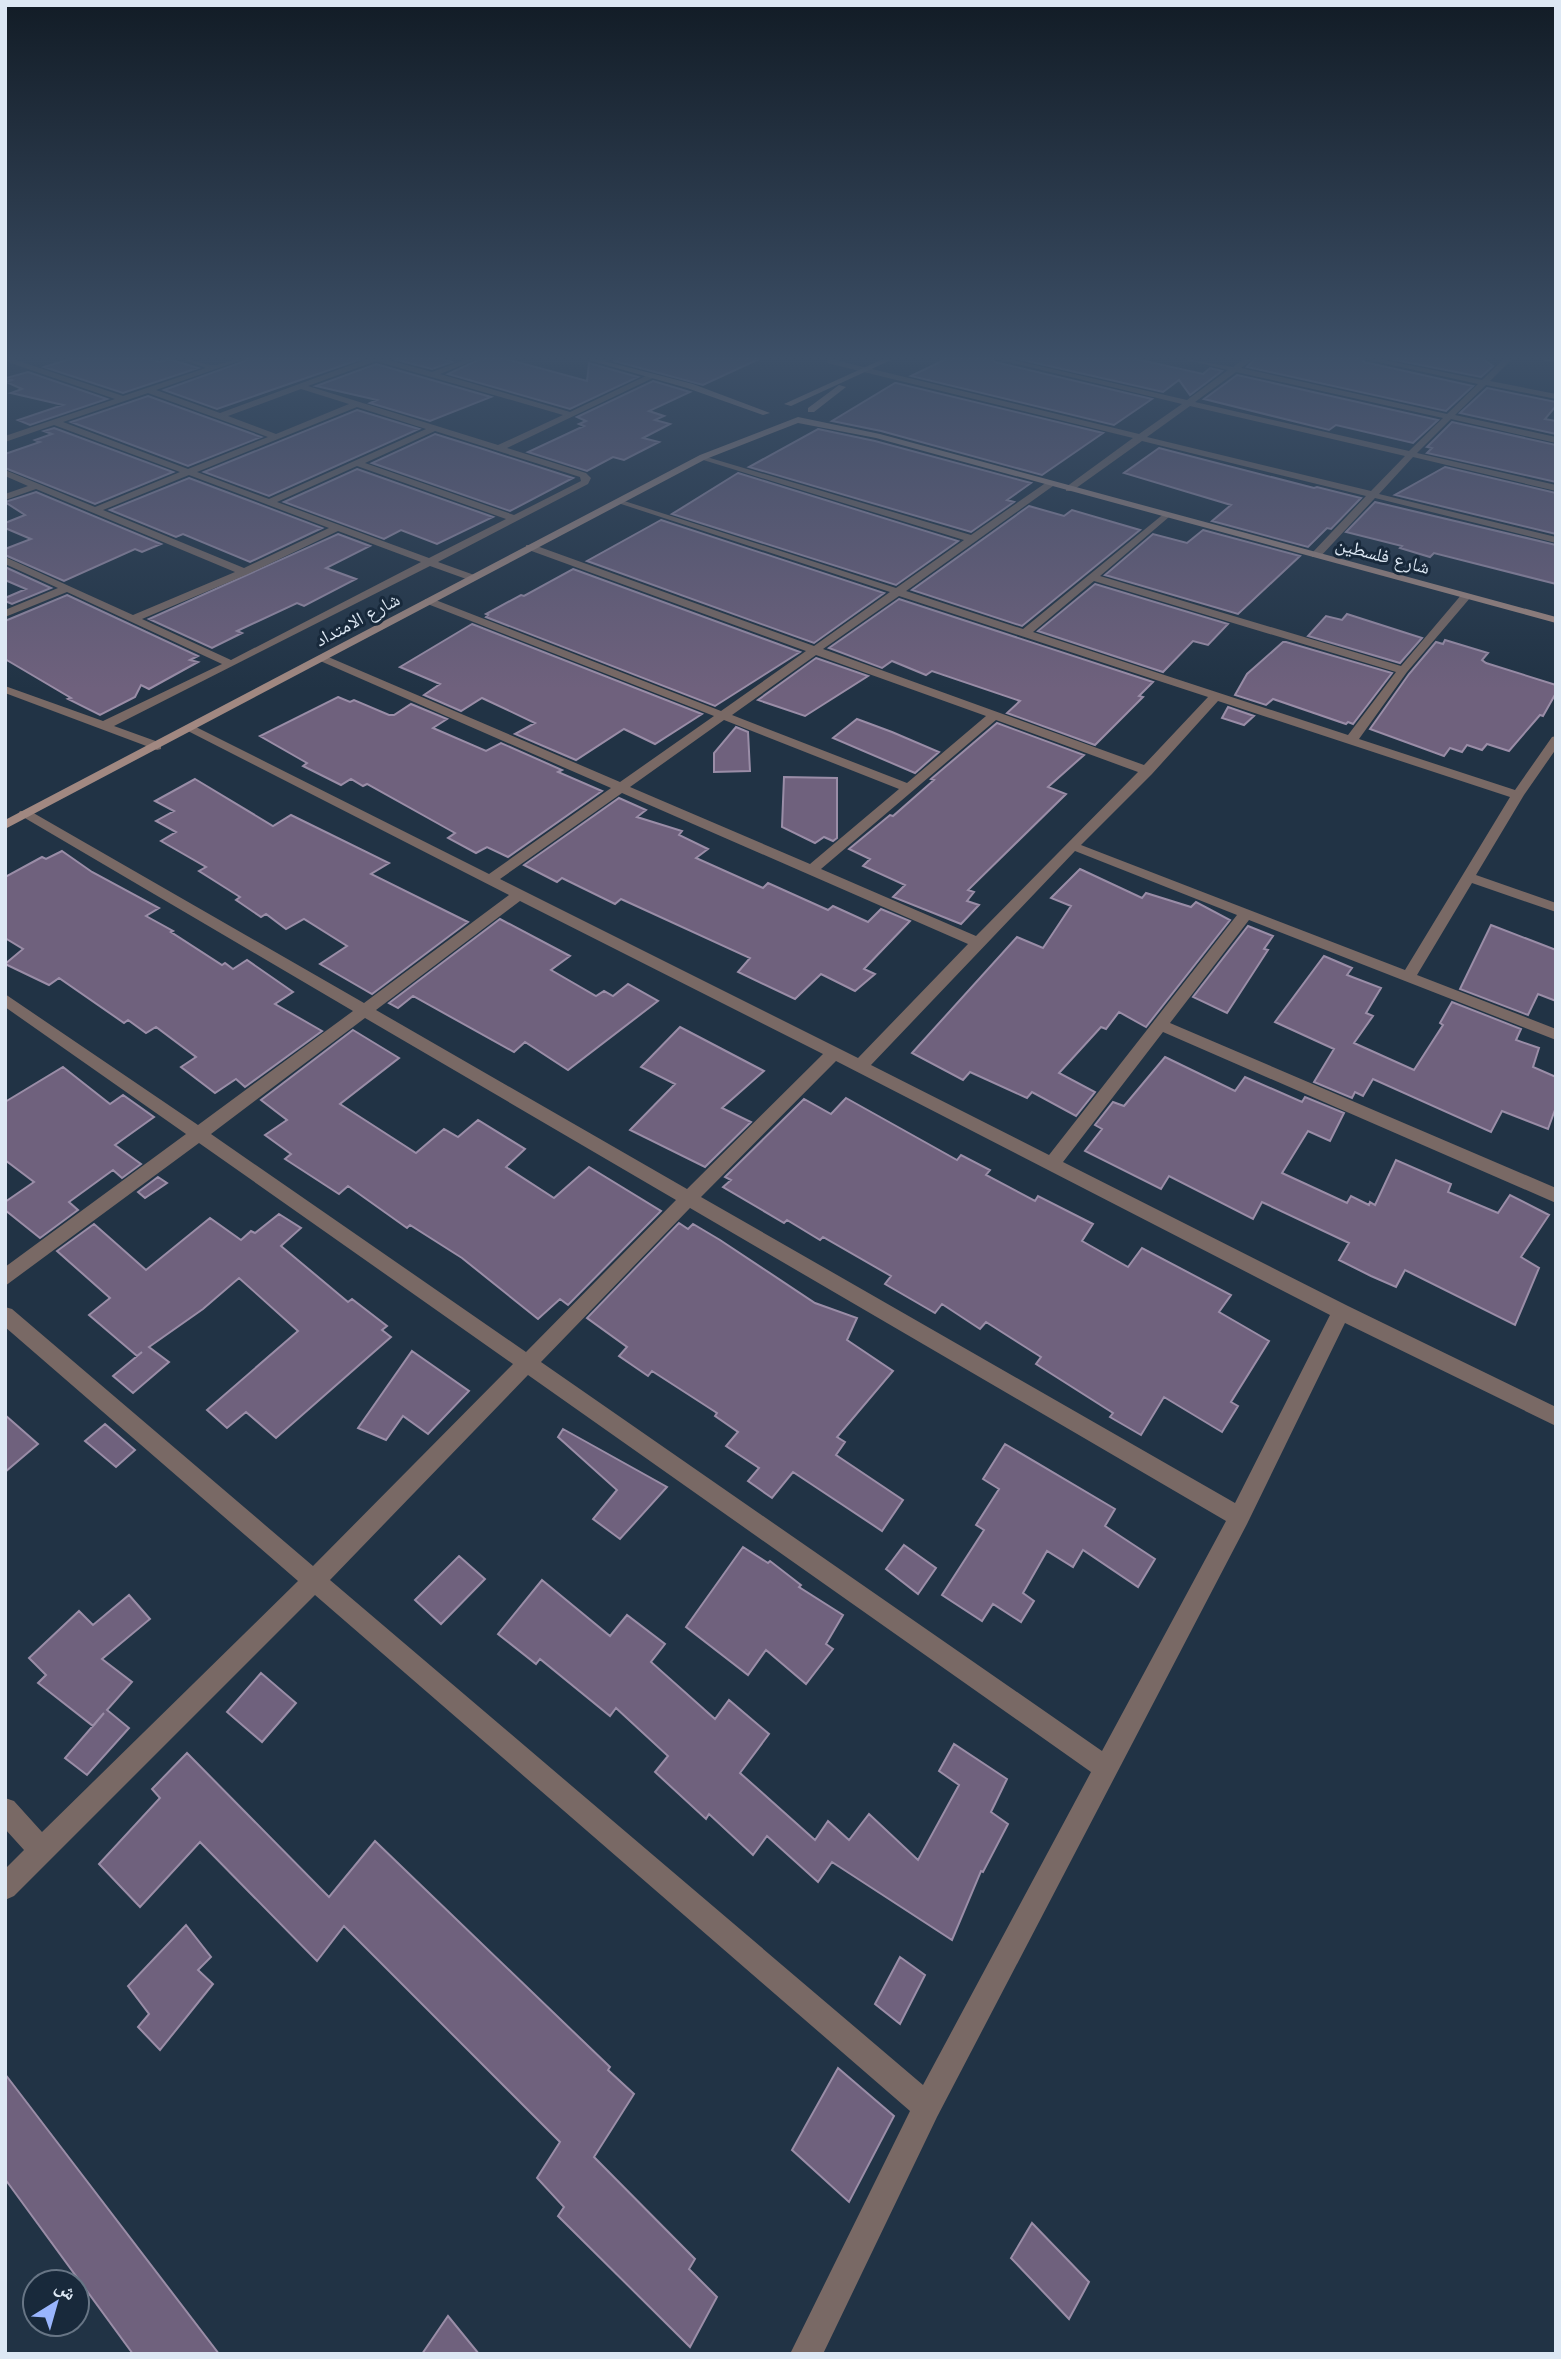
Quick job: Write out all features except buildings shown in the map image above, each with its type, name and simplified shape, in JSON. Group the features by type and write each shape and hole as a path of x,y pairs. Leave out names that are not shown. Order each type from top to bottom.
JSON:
{"street":[{"path":"181,469 473,578"},
{"path":"95,510 196,469"},
{"path":"269,502 342,469"},
{"path":"373,469 513,518"},
{"path":"105,725 231,664 585,482 586,478 560,469"},
{"name":"شارع الامتداد","path":"5,825 680,469"},
{"path":"743,469 972,539"},
{"name":"شارع فلسطين","path":"996,469 1556,620"},
{"path":"1069,489 1097,469"},
{"path":"1267,469 1556,540"},
{"path":"1316,555 1397,469"},
{"path":"1475,469 1556,488"},
{"path":"5,473 244,572"},
{"path":"490,880 1050,484"},
{"path":"5,497 37,485"},
{"path":"621,501 1518,795"},
{"path":"1025,633 1166,515"},
{"path":"131,620 244,572 338,527"},
{"path":"530,547 1148,771"},
{"path":"5,560 231,664"},
{"path":"1093,577 1403,670"},
{"path":"5,614 66,589"},
{"path":"1352,739 1403,670 1466,596"},
{"path":"429,601 725,714 909,788"},
{"path":"322,658 980,943"},
{"path":"5,689 158,746"},
{"path":"860,1066 927,994 1148,771 1217,695"},
{"path":"811,870 995,715"},
{"path":"190,729 860,1066 1341,1312 1556,1417"},
{"path":"1408,977 1518,795 1556,740"},
{"path":"25,814 1239,1517"},
{"path":"1073,846 1556,1035"},
{"path":"1467,877 1556,908"},
{"path":"5,1278 519,895"},
{"path":"1051,1164 1246,914"},
{"path":"5,999 1105,1767"},
{"path":"1161,1025 1556,1196"},
{"path":"5,1887 316,1579 834,1053"},
{"path":"806,2354 927,2107 1239,1517 1341,1312"},
{"path":"5,1315 316,1579 927,2107"},
{"path":"5,1810 41,1850"}]}
